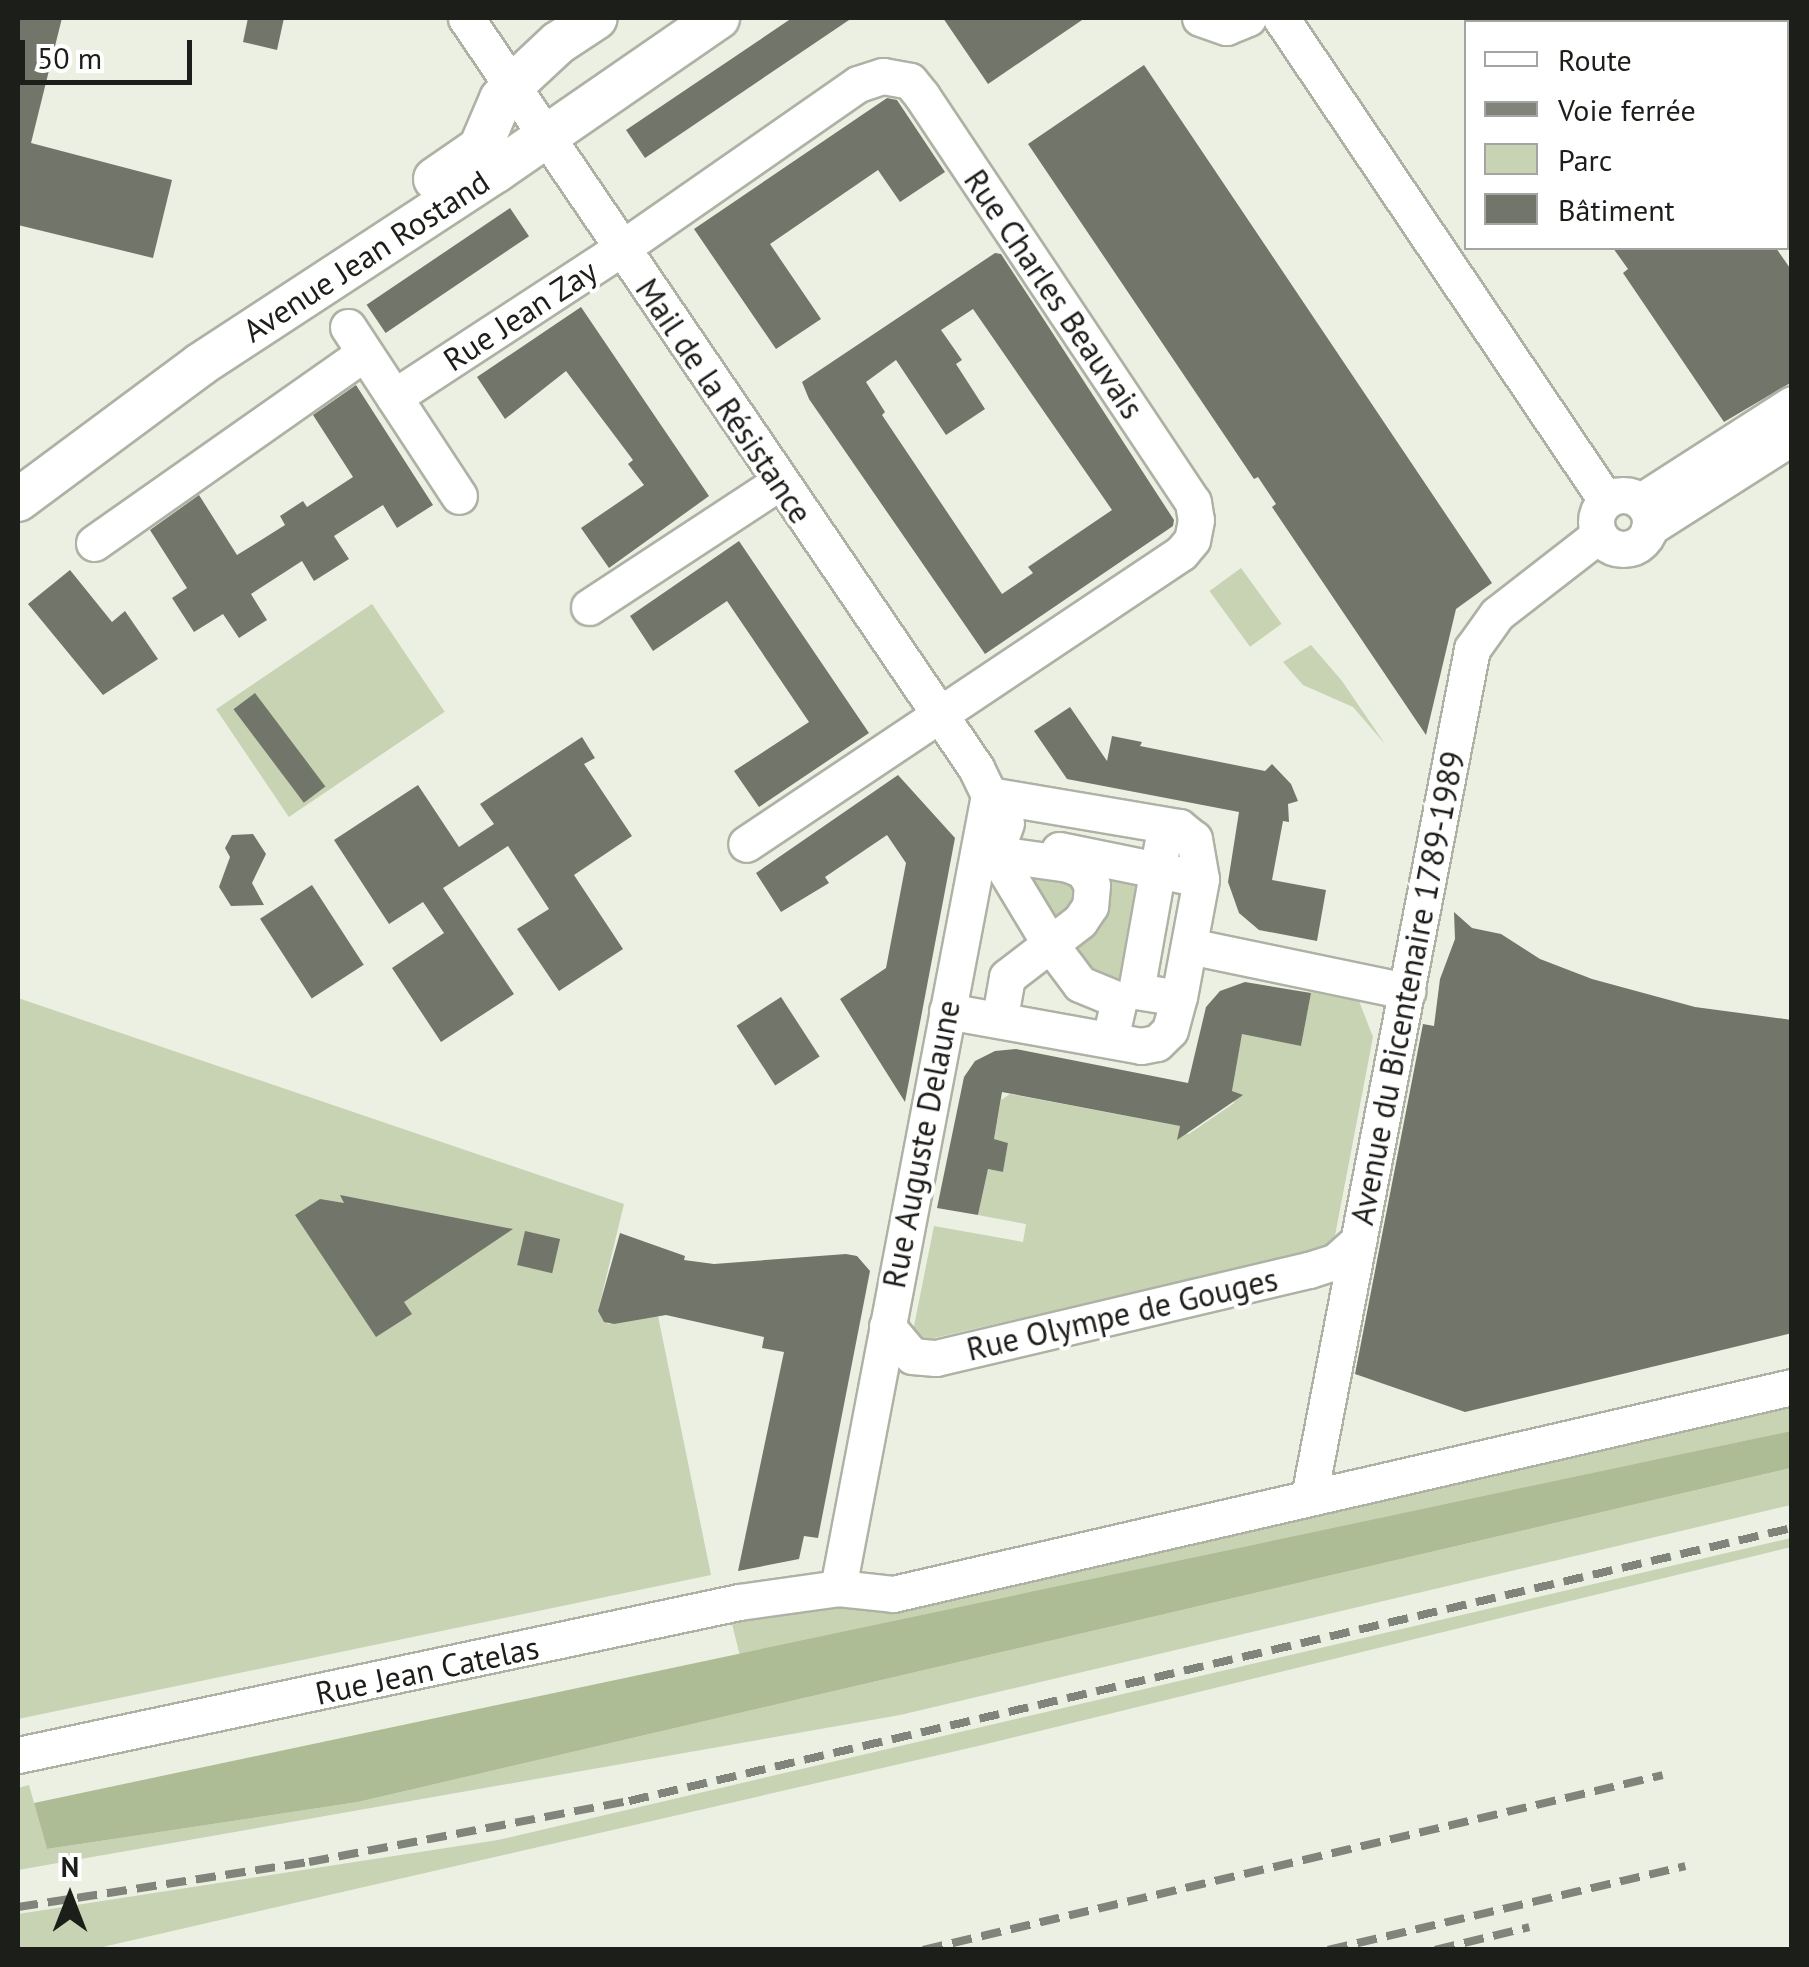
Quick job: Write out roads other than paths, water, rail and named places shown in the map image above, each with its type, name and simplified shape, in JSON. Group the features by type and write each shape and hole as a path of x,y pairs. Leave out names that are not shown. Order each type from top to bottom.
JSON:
{"main road":[{"name":"Avenue Jean Rostand","path":"18,464 480,148 500,100 513,85 558,44 596,18"},
{"name":"Avenue Jean Rostand","path":"18,500 202,364 496,172 718,18"}],"street":[{"name":"Mail de la Résistance","path":"466,18 938,715"},
{"path":"1200,18 1226,27 1248,18"},
{"path":"1281,18 1632,510 1640,542 1628,548 1612,546 1599,534 1596,521 1632,510 1792,437"},
{"name":"Rue Charles Beauvais","path":"622,248 858,84 883,76 910,81 922,96 1193,502 1196,520 1192,540 1181,552 938,715"},
{"name":"Rue Jean Zay","path":"407,389 622,248"},
{"path":"94,544 356,340 407,389 459,496"},
{"path":"1632,510 1792,404"},
{"path":"589,607 779,482"},
{"name":"Avenue du Bicentenaire 1789-1989","path":"1308,1496 1472,649 1498,614 1599,534"},
{"path":"746,844 938,715 989,795 1179,827 1194,839 1201,879 1189,946 1175,1018 1156,1042 1140,1046 946,1011"},
{"name":"Rue Auguste Delaune","path":"838,1588 989,795"},
{"path":"1043,828 1172,860 1134,1004 1080,984 1050,944 995,848 1043,828"},
{"path":"995,848 1084,870 1092,885 1090,906 1080,921 1008,977 1001,1010"},
{"path":"1189,946 1407,990"},
{"name":"Rue Olympe de Gouges","path":"887,1326 912,1356 936,1358 1308,1270 1336,1260 1358,1241"},
{"name":"Rue Olympe de Gouges","path":"1308,1270 1331,1281 1340,1299 1342,1319"},
{"name":"Rue Olympe de Gouges","path":"869,1411 936,1358"},
{"name":"Rue Jean Catelas","path":"18,1755 740,1602 838,1588 893,1594 1792,1387"}],"railway":[{"path":"18,1907 309,1862 629,1801 1792,1528"},
{"path":"923,1950 1663,1775"},
{"path":"1328,1950 1685,1866"},
{"path":"1435,1950 1529,1927"}]}
